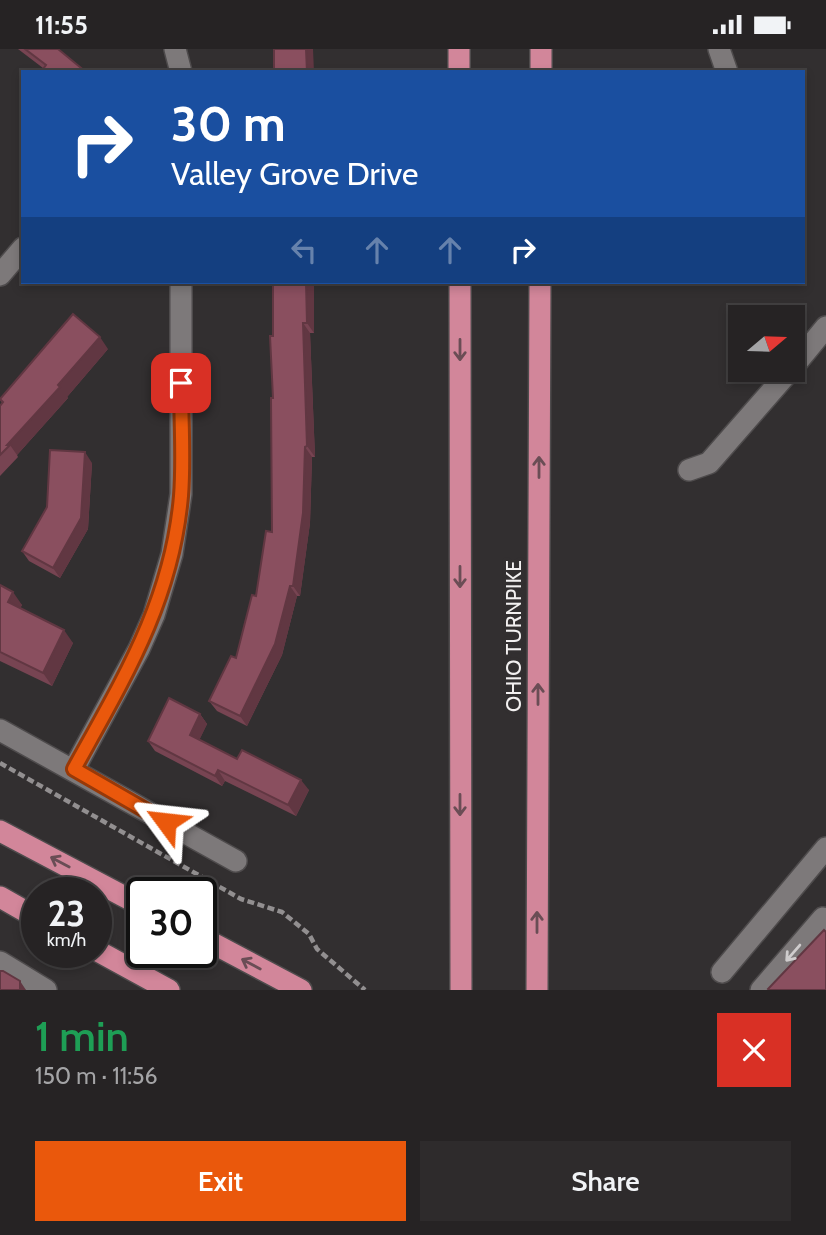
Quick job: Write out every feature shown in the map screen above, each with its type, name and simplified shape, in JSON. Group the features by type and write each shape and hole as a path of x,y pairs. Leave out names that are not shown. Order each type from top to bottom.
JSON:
{"highway":[{"path":"459,49 459,70"},
{"path":"541,49 541,70"},
{"path":"460,284 461,990"},
{"name":"OHIO TURNPIKE","path":"537,990 540,284"},
{"path":"0,831 126,898"},
{"path":"0,897 21,909"},
{"path":"217,945 301,990"},
{"path":"112,959 169,990"}],"street":[{"path":"175,49 180,70"},
{"path":"719,49 726,70"},
{"path":"0,275 21,250"},
{"path":"74,769 139,649 154,615 172,554 181,494 181,284"},
{"path":"805,352 826,327"},
{"path":"689,470 709,463 780,382"},
{"path":"0,730 236,861"},
{"path":"722,972 826,848"},
{"path":"761,990 823,918 826,920"},
{"path":"0,962 46,990"}],"path":[{"path":"0,763 241,899 282,912 310,934 317,949 362,989"}],"building":[{"path":"25,49 58,49 84,70 42,70 46,65"},
{"path":"274,49 306,49 307,70 274,70"},
{"path":"273,284 306,284 307,323 303,323 307,446 303,513 293,586 290,586 275,644 240,716 209,701 231,656 236,658 252,595 256,596 266,531 272,532 273,398 270,336 273,336"},
{"path":"73,314 100,337 0,455 0,406 3,402 0,399"},
{"path":"50,450 85,452 81,518 53,568 22,551 47,507"},
{"path":"0,585 13,592 8,602 64,630 43,673 0,652"},
{"path":"169,698 200,714 190,735 237,759 242,750 301,780 288,805 218,770 215,776 148,741"},
{"path":"824,930 826,990 769,990 768,989"},
{"path":"0,971 20,981 20,990 0,990"}],"route":[{"path":"166,822 74,769 139,649 154,615 172,554 181,494 181,383"}]}
